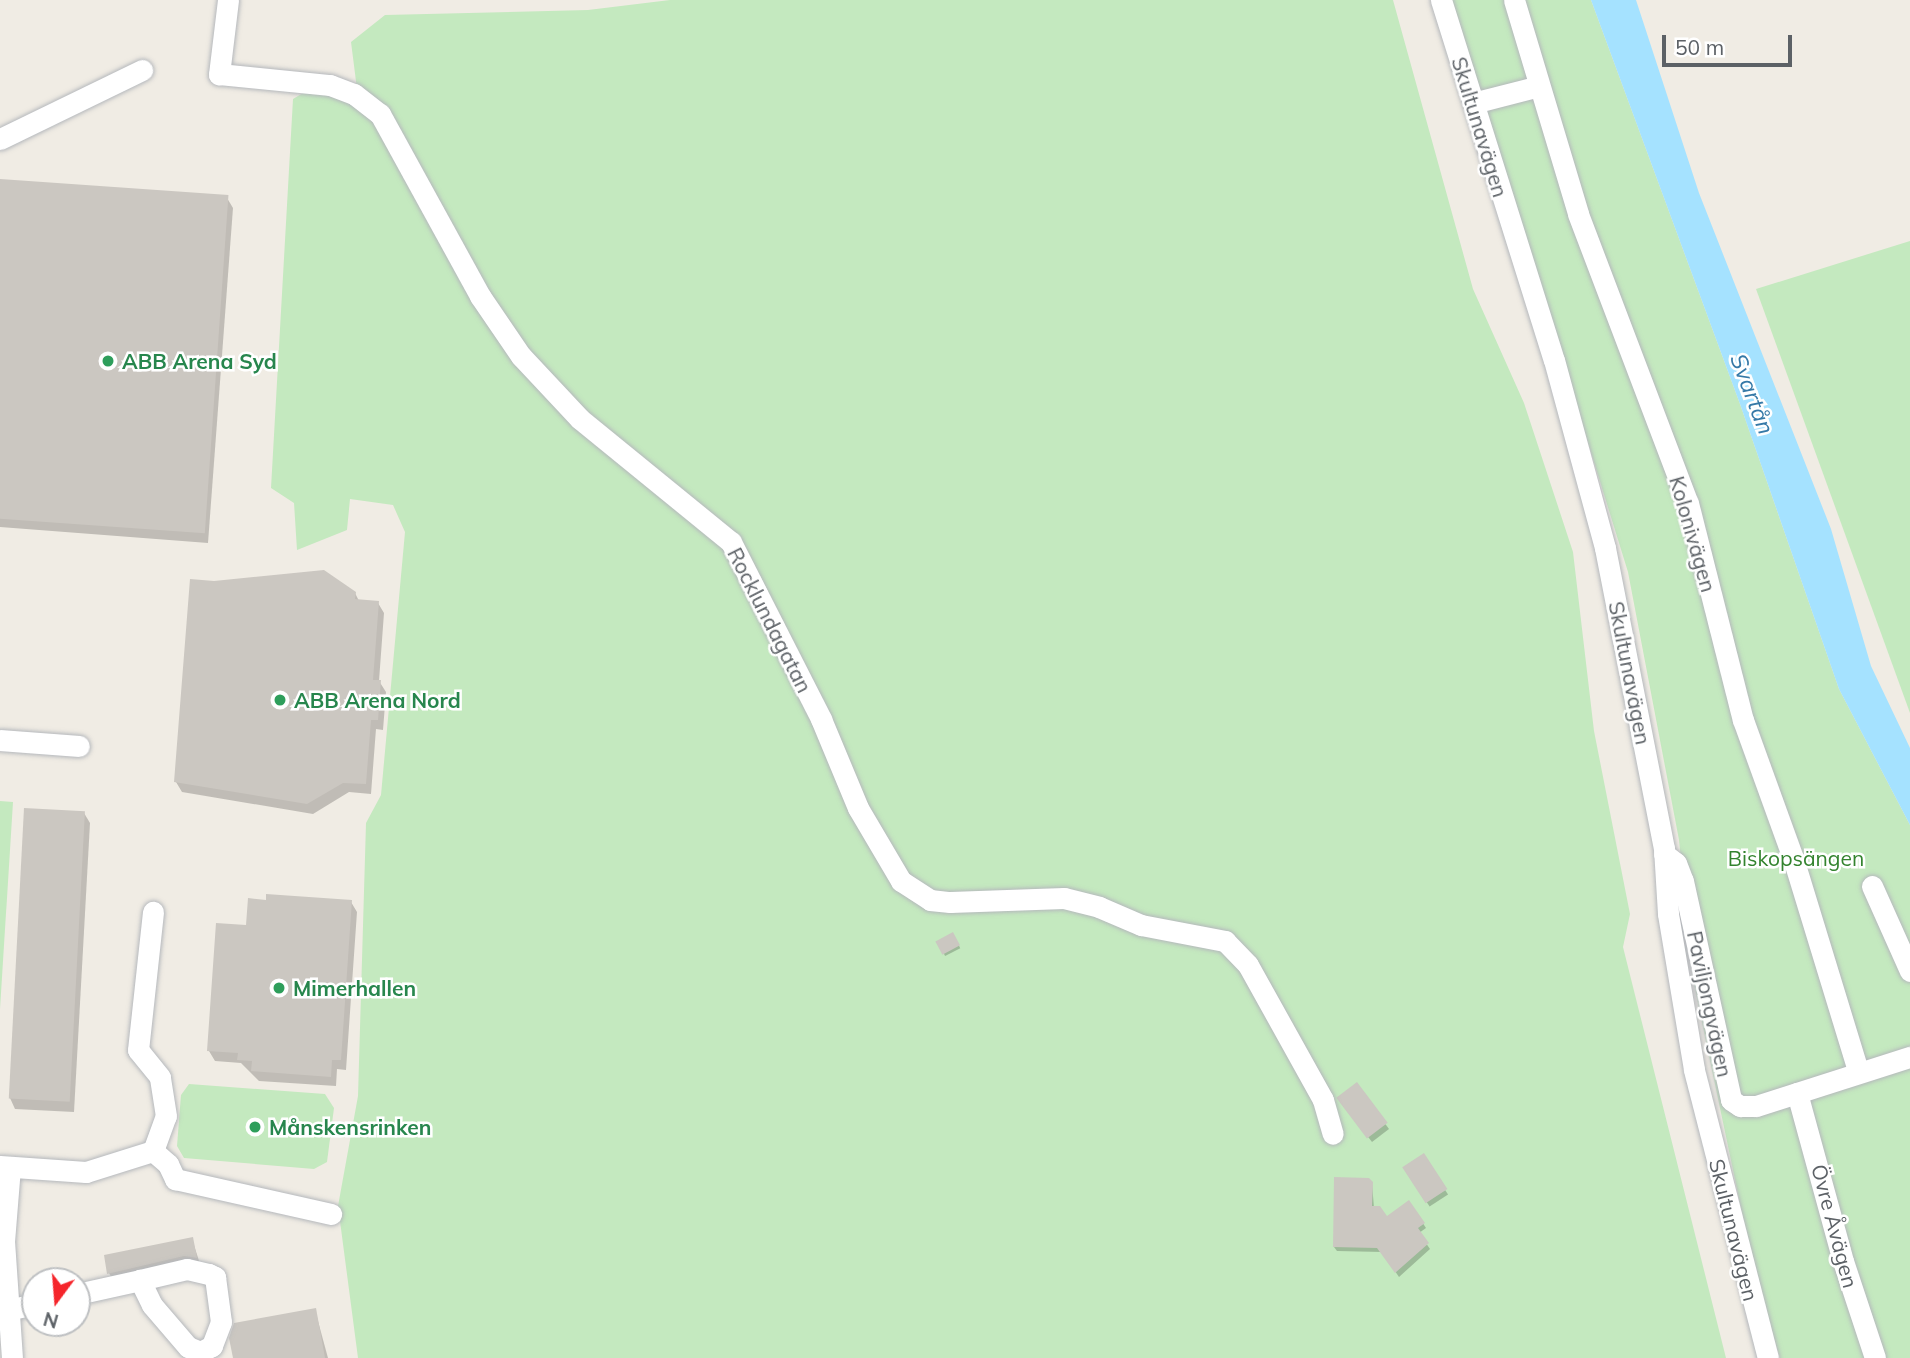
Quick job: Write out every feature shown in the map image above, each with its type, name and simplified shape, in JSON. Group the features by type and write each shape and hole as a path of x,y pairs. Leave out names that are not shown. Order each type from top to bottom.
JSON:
{"street":[{"name":"Rocklundagatan","path":"228,0 219,74 330,85 366,102 389,125 480,296 521,356 580,419 731,542 821,719 858,808 901,881 930,900 950,902 1064,898 1099,907 1141,925 1225,941 1248,965 1324,1100 1333,1134"},
{"name":"Skultunavägen","path":"1441,0 1586,472 1605,548 1664,853 1668,914 1694,1070 1768,1358"},
{"name":"Kolonivägen","path":"1514,0 1578,214 1688,503 1743,720 1793,858 1858,1072"},
{"path":"0,139 142,71"},
{"path":"1473,103 1539,86"},
{"path":"0,740 79,746"},
{"name":"Paviljongvägen","path":"1664,853 1676,863 1683,881 1731,1100 1740,1106 1756,1106 1910,1057"},
{"path":"1872,886 1910,971"},
{"path":"153,912 138,1050 160,1077 166,1116 153,1151"},
{"name":"Övre Åvägen","path":"1797,1093 1843,1261 1875,1358"},
{"path":"12,1358 7,1310 5,1167 86,1172 153,1151"},
{"path":"153,1151 168,1164 176,1179 331,1214"},
{"path":"91,1291 140,1280"},
{"path":"7,1310 21,1307"}],"green space":[{"path":"670,0 1393,0 1473,289 1524,403 1573,552 1594,731 1630,914 1623,947 1726,1358 358,1358 338,1206 358,1096 366,823 381,795 405,532 393,505 350,499 347,530 297,550 294,503 271,488 293,99 318,84 358,97 351,42 385,15 588,10"},
{"name":"Biskopsängen","path":"1451,0 1591,0 1740,404 1839,689 1910,825 1910,1358 1780,1358 1756,1280 1693,979 1679,840 1628,572"},
{"path":"1910,241 1910,713 1756,289"},
{"path":"0,801 13,802 0,1009"},
{"name":"Månskensrinken","path":"189,1084 325,1094 334,1108 327,1162 314,1169 184,1158 177,1146 181,1095"}],"water":[{"name":"Svartån","path":"1591,0 1636,0 1699,193 1831,529 1871,666 1910,748 1910,825 1839,689 1740,404"}],"building":[{"name":"ABB Arena Syd","path":"0,179 228,195 205,533 0,519"},
{"name":"ABB Arena Nord","path":"324,570 356,592 355,599 379,601 373,680 381,680 378,720 371,720 366,784 343,783 307,804 174,782 190,579 214,581"},
{"path":"24,808 85,811 70,1102 9,1099"},
{"name":"Mimerhallen","path":"266,894 352,900 341,1060 332,1060 331,1077 251,1071 252,1061 237,1060 238,1053 207,1051 216,923 246,925 248,898 266,900"},
{"path":"953,932 960,945 942,955 935,941"},
{"path":"1357,1082 1388,1123 1367,1138 1336,1098"},
{"path":"1424,1153 1447,1189 1426,1203 1402,1167"},
{"path":"1334,1177 1369,1178 1373,1182 1372,1206 1380,1206 1387,1216 1409,1200 1425,1223 1418,1228 1429,1243 1395,1273 1377,1248 1333,1247"},
{"path":"193,1237 197,1258 184,1256 107,1274 104,1255"},
{"path":"316,1308 325,1358 233,1358 229,1338 234,1323"}],"place":[{"name":"ABB Arena Syd","path":"108,361"},
{"name":"ABB Arena Nord","path":"280,700"},
{"name":"Mimerhallen","path":"279,988"},
{"name":"Månskensrinken","path":"255,1127"}]}
